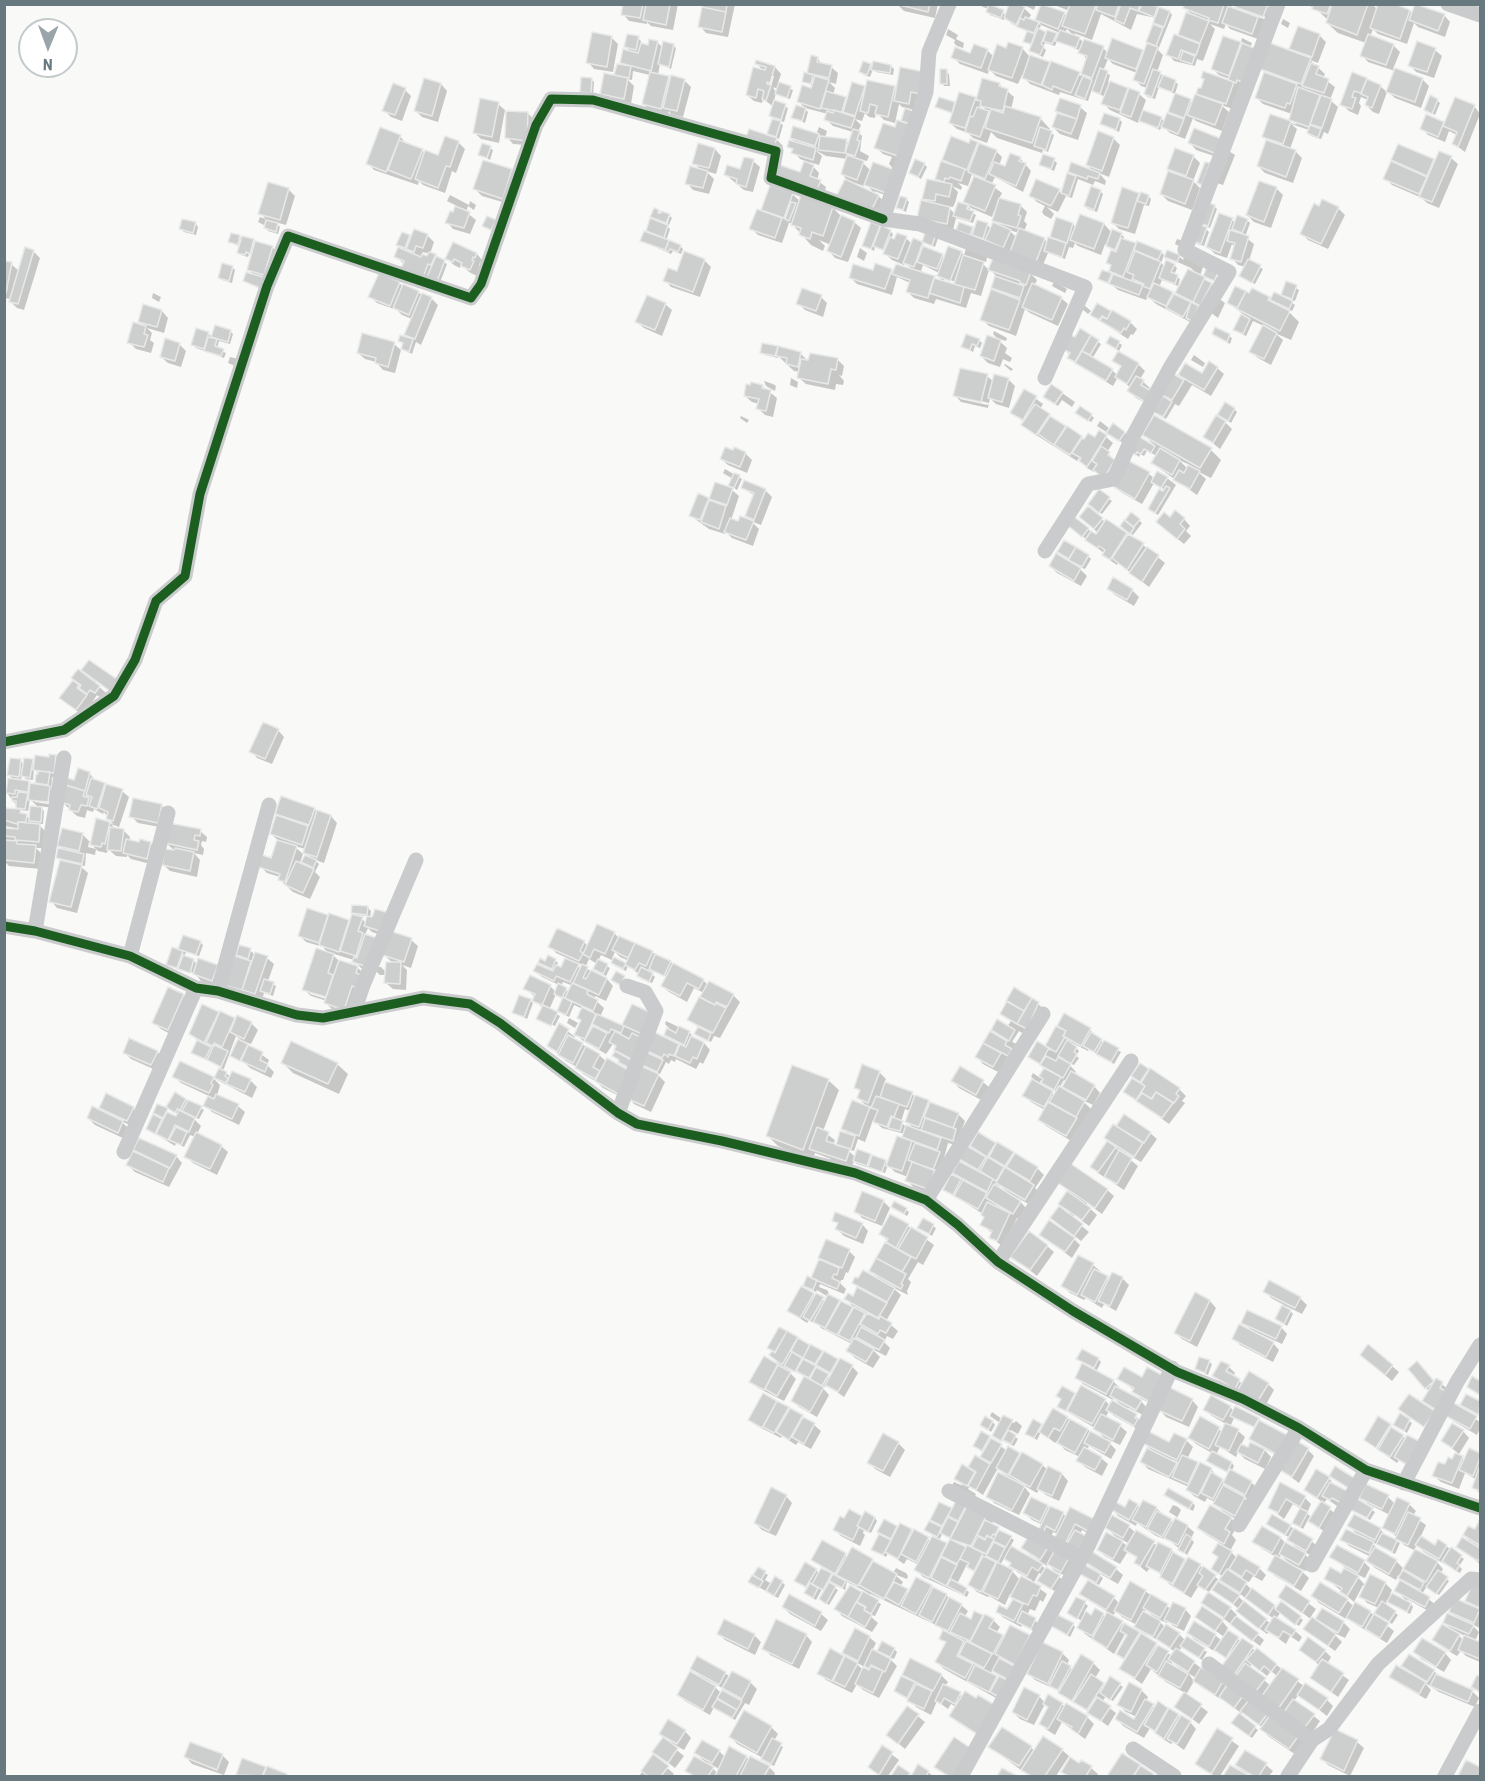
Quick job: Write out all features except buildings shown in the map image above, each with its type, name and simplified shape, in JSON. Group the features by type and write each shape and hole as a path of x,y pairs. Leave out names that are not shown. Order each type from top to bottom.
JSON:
{"street":[{"path":"883,219 926,92 929,52 949,4"},
{"path":"1045,551 1088,484 1114,479 1132,438 1170,368 1229,272 1185,250 1278,4"},
{"path":"1448,4 1480,15"},
{"path":"4,742 64,730 114,696 135,660 156,601 185,576 200,494 267,286 288,236 471,298 481,284 536,125 551,99 593,100 776,151 771,178 883,219 920,224 1085,287 1044,378"},
{"path":"35,930 64,758"},
{"path":"218,992 269,805"},
{"path":"129,956 168,813"},
{"path":"354,1012 363,985 416,860"},
{"path":"4,926 35,930 129,956 196,988 218,992 297,1015 323,1018 423,998 470,1004 556,1064 618,1113 637,1124 855,1173 927,1200 998,1262 1073,1311 1177,1372 1243,1399 1299,1428 1366,1470 1480,1508"},
{"path":"618,1113 656,1011 645,992 627,986"},
{"path":"124,1152 196,988"},
{"path":"927,1200 1043,1014"},
{"path":"998,1262 1131,1061"},
{"path":"1404,1483 1457,1382 1480,1345"},
{"path":"961,1776 1081,1558 1172,1368"},
{"path":"1239,1525 1299,1428"},
{"path":"1312,1565 1366,1470"},
{"path":"949,1491 1081,1558"},
{"path":"1288,1776 1312,1740 1329,1729 1378,1664 1471,1579 1480,1580"},
{"path":"1209,1664 1312,1740"},
{"path":"1445,1776 1480,1711"},
{"path":"1133,1749 1174,1776"}],"cycle path":[{"path":"4,742 64,730 114,696 135,660 156,601 185,576 200,494 267,286 288,236 471,298 481,284 536,125 551,99 593,100 776,151 771,178 883,219"},
{"path":"4,926 35,931 130,956 196,988 218,991 297,1015 323,1018 423,998 470,1004 500,1023 618,1113 637,1124 722,1141 855,1173 926,1200 958,1225 998,1262 1073,1311 1177,1372 1243,1399 1299,1428 1366,1470 1480,1508"}]}
